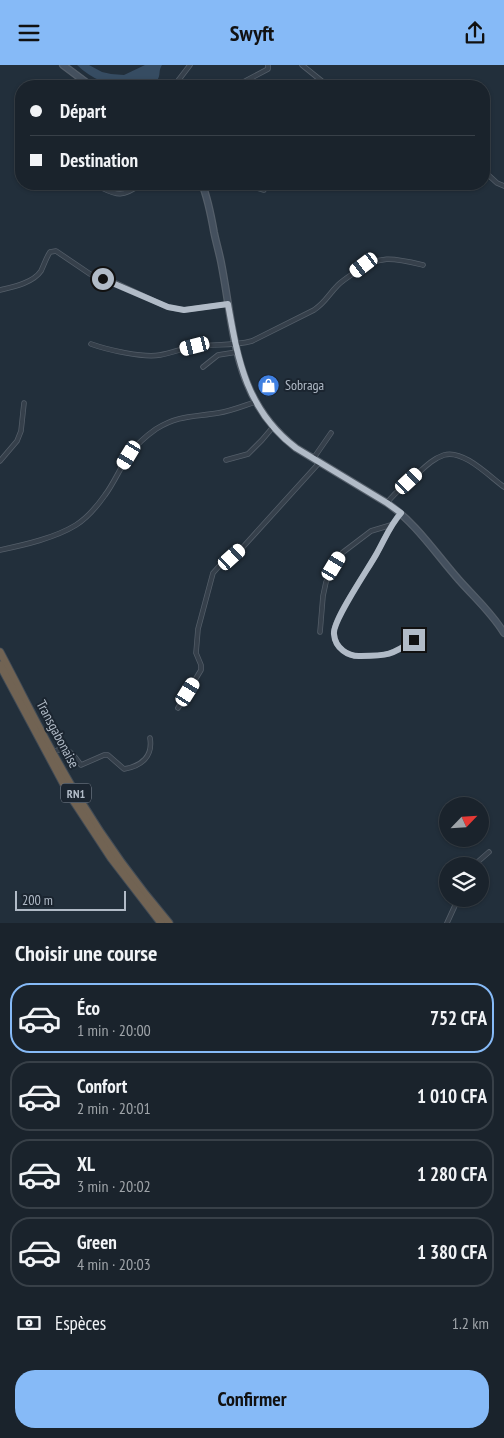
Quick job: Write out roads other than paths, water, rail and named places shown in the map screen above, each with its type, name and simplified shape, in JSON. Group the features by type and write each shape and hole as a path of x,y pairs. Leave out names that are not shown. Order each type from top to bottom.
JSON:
{"highway":[{"name":"Transgabonaise","path":"0,652 78,798 114,852 169,923"},
{"name":"Transgabonaise","path":"0,665 53,766 78,807 111,858 161,923"}],"street":[{"path":"63,65 83,80"},
{"path":"179,80 190,65"},
{"path":"249,80 262,74 268,69 268,65"},
{"path":"302,65 321,80"},
{"path":"490,177 504,186"},
{"path":"106,190 119,195 132,190"},
{"path":"204,190 221,262 235,344 244,377 255,402 273,427 286,440 319,463 401,513 461,582 490,612 504,633"},
{"path":"0,290 30,281 40,271 50,252 56,251 90,274 116,283 168,307 184,310 228,304"},
{"path":"91,344 106,349 144,355 159,355 195,346 235,344 252,341 314,310 323,304 338,285 364,265 373,261 389,259 423,265"},
{"path":"203,367 218,355 237,352"},
{"path":"0,550 56,535 83,520 105,495 129,455 142,440 157,429 173,420 219,413 255,402"},
{"path":"0,461 16,441 21,431 24,403"},
{"path":"226,460 248,454 273,427"},
{"path":"313,459 331,433"},
{"path":"387,503 428,464 445,454 456,455 466,459 504,487"},
{"path":"178,708 201,670 196,653 198,629 213,573 222,563 243,547 319,463"},
{"path":"401,513 391,525 341,615 334,628 334,634 336,642 343,651 354,657 388,655 399,651 414,640"},
{"path":"320,632 326,582 342,553 371,531 391,525"},
{"path":"52,752 66,749 81,765 108,755 124,769 145,759 151,747 150,738"},
{"path":"483,857 489,852"},
{"path":"447,923 454,907"}],"water":[{"path":"77,65 89,65 102,72 124,75 145,65 162,65 157,80 100,80"}],"place":[{"name":"Sobraga","path":"269,385"}]}
